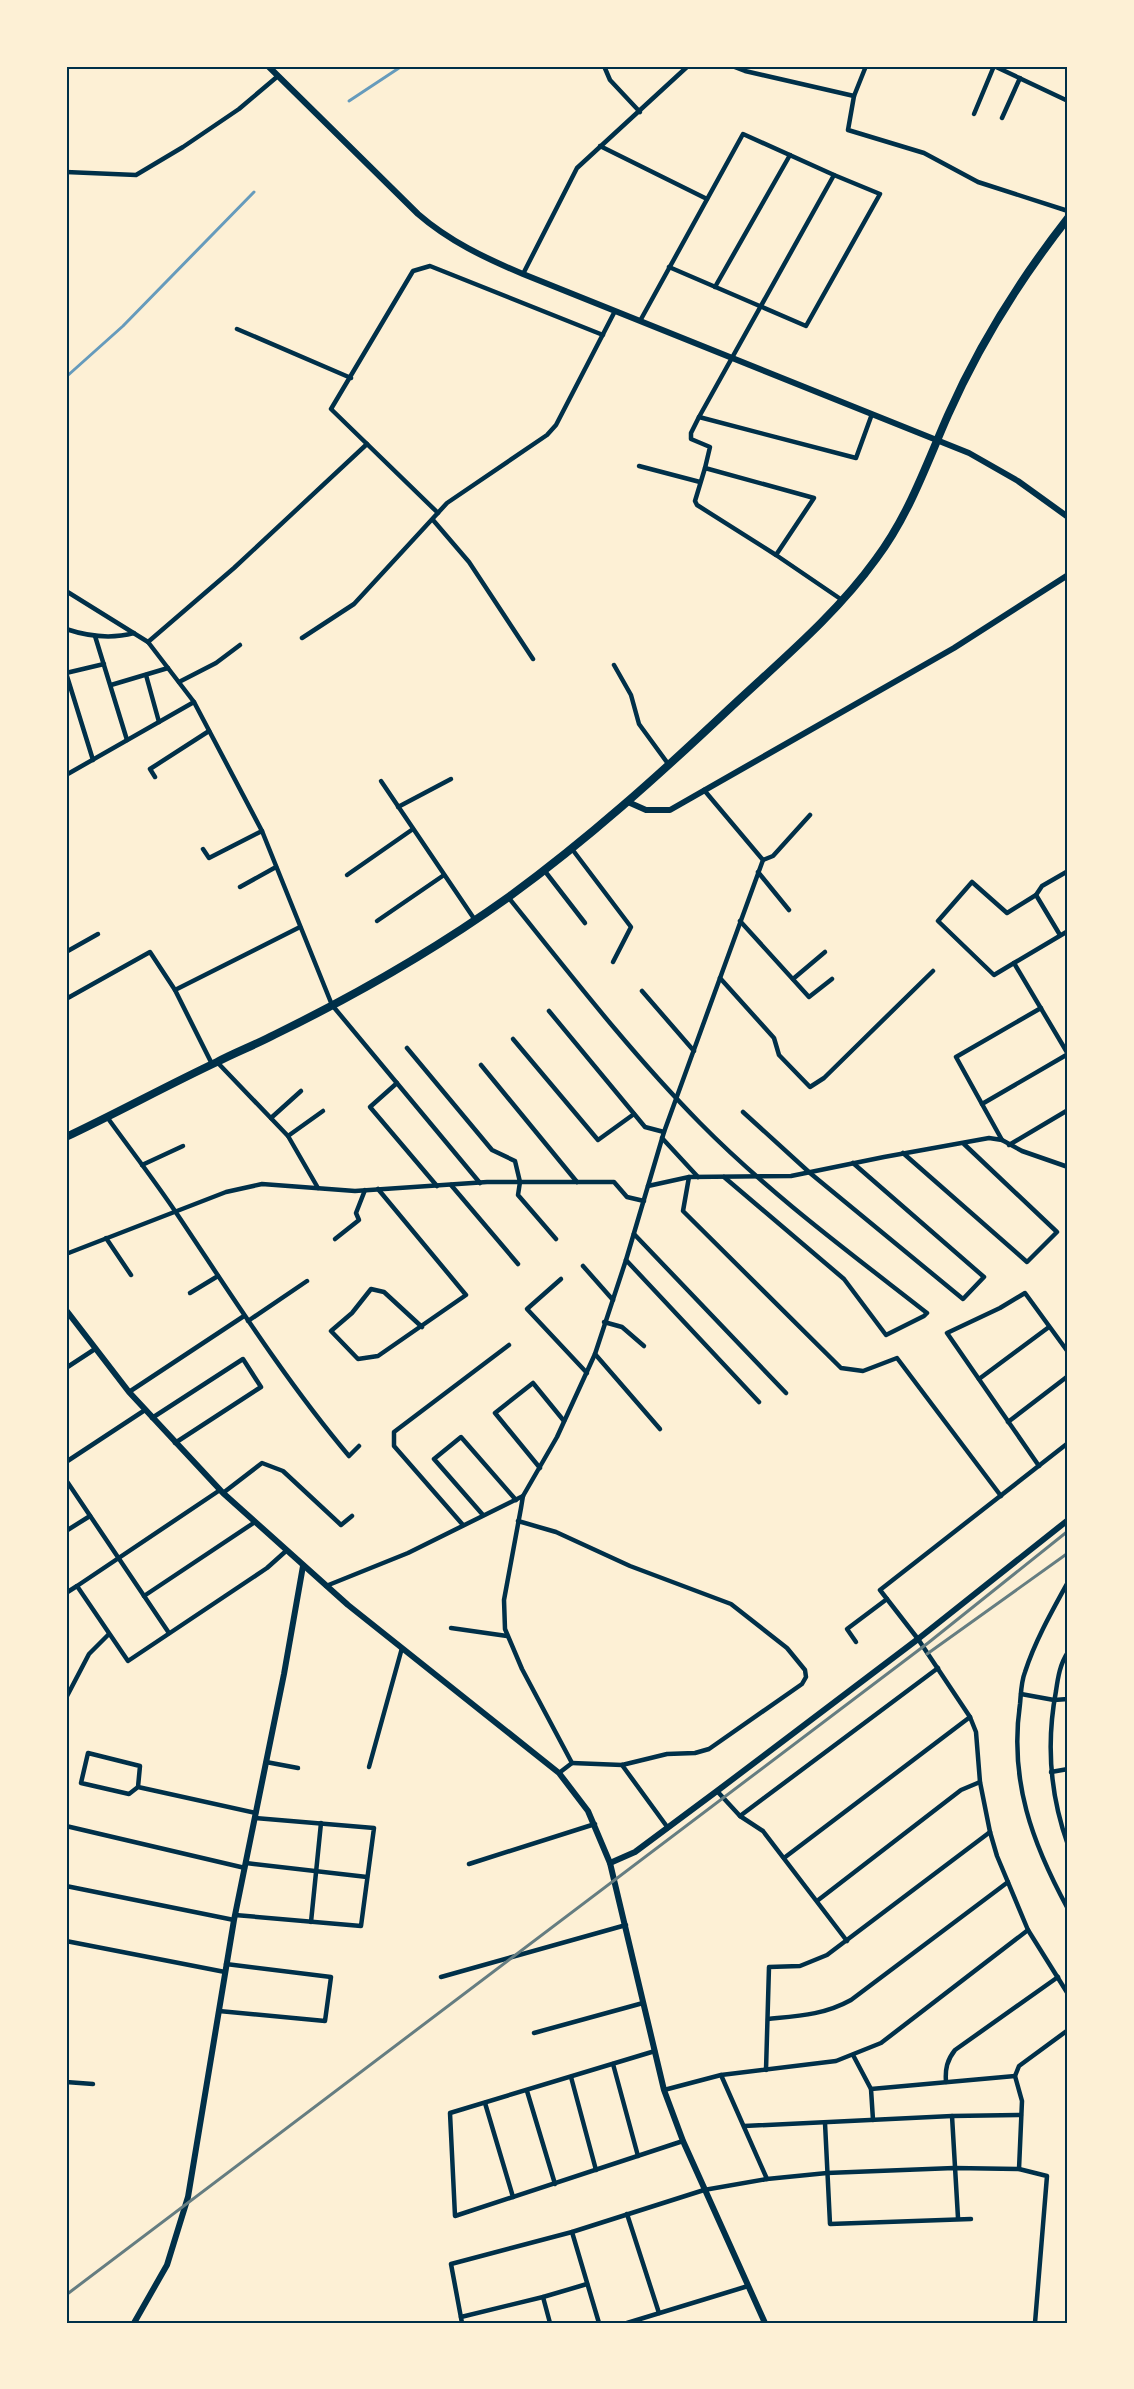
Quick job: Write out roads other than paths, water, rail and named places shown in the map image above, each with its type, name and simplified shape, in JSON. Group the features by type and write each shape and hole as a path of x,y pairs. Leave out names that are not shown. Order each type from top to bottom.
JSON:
{"highway":[{"path":"66,1137 275,1035 369,986 508,897 572,849 669,765 842,600 861,579 894,532 910,504 975,359 999,317 1068,218"}],"street":[{"path":"268,66 385,183 447,237 486,258 523,274 872,414 992,465 1068,517"},
{"path":"604,66 610,80 640,112"},
{"path":"523,274 577,168 688,66"},
{"path":"732,66 854,96"},
{"path":"866,66 854,96 848,130 924,153 978,182 1068,211"},
{"path":"974,114 994,66 1068,101"},
{"path":"66,172 136,175 231,115 279,76"},
{"path":"1002,118 1020,78"},
{"path":"640,321 669,267 743,134 880,194 806,326 669,267"},
{"path":"600,146 707,199"},
{"path":"715,287 790,154"},
{"path":"834,175 699,417 691,433 691,439 710,447 695,501 697,506 776,555 842,600"},
{"path":"1060,227 1068,234"},
{"path":"438,513 331,409 413,271 430,266 603,335"},
{"path":"302,638 354,604 447,503 547,435 556,425 615,311"},
{"path":"237,329 351,378"},
{"path":"699,417 856,458 872,414"},
{"path":"148,642 234,568 367,444"},
{"path":"639,466 700,482"},
{"path":"705,468 814,498 776,555"},
{"path":"433,520 469,562 533,659"},
{"path":"628,802 646,810 670,810 954,648 1068,575"},
{"path":"66,591 148,642 194,702 262,831 332,1005 480,1183"},
{"path":"66,629 95,636 124,636 134,633"},
{"path":"95,636 127,740"},
{"path":"179,682 216,663 240,645"},
{"path":"93,760 66,673 104,664"},
{"path":"614,665 631,695 639,723 669,765"},
{"path":"111,685 168,668"},
{"path":"146,675 159,722"},
{"path":"66,775 194,702"},
{"path":"155,777 150,769 209,731"},
{"path":"398,807 451,779"},
{"path":"381,781 475,920"},
{"path":"704,790 763,860"},
{"path":"572,1763 507,1636 504,1600 523,1496 564,1421 595,1354 663,1135 763,860 773,856 810,815"},
{"path":"347,875 413,829"},
{"path":"203,849 209,858 262,831"},
{"path":"572,849 632,927 613,962"},
{"path":"240,887 276,867"},
{"path":"544,870 585,923"},
{"path":"1068,871 1042,886 1036,895 1007,913 972,882 938,921 994,975 1068,931"},
{"path":"758,873 789,910"},
{"path":"377,921 444,875"},
{"path":"1036,895 1060,935"},
{"path":"508,897 604,1017 677,1099 794,1210 927,1312 924,1316 886,1335 844,1279 724,1177"},
{"path":"740,921 809,997 832,979"},
{"path":"175,990 300,927"},
{"path":"66,952 98,934"},
{"path":"66,999 150,952 175,990 215,1063 288,1137 318,1188"},
{"path":"793,979 825,952"},
{"path":"982,1104 1068,1054 1014,963"},
{"path":"720,978 774,1038 779,1055 810,1087 824,1078 933,971"},
{"path":"642,991 694,1051"},
{"path":"1002,1140 956,1057 1041,1008"},
{"path":"549,1011 645,1127 663,1135 698,1177"},
{"path":"513,1039 598,1140 634,1114"},
{"path":"408,1048 492,1150 514,1161 520,1182 518,1195 556,1239"},
{"path":"481,1065 577,1182"},
{"path":"398,1083 370,1107 436,1186"},
{"path":"271,1118 301,1091"},
{"path":"1010,1145 1068,1110"},
{"path":"288,1137 323,1111"},
{"path":"743,1112 810,1173 963,1299 984,1277 853,1163"},
{"path":"107,1117 175,1211 244,1316 316,1417 349,1456 359,1446"},
{"path":"648,1186 689,1177 775,1178 990,1138 1002,1140 1068,1167"},
{"path":"903,1153 1027,1262 1057,1232 964,1144"},
{"path":"142,1165 183,1146"},
{"path":"689,1177 683,1210 841,1368 863,1371 897,1358 1001,1496"},
{"path":"66,1254 226,1192 262,1184 365,1190 480,1183 614,1182 627,1197 644,1201"},
{"path":"451,1185 518,1264"},
{"path":"378,1189 466,1295 422,1327 378,1356 358,1359 331,1331 352,1313 371,1289 384,1292 422,1327"},
{"path":"335,1239 359,1220 356,1213 365,1190"},
{"path":"634,1233 786,1393"},
{"path":"105,1238 131,1275"},
{"path":"626,1260 759,1402"},
{"path":"583,1266 613,1300"},
{"path":"190,1293 218,1276"},
{"path":"561,1279 527,1309 587,1373"},
{"path":"248,1321 308,1281"},
{"path":"1039,1466 947,1333 1000,1308 1025,1293 1068,1352"},
{"path":"66,1310 129,1392 221,1492 326,1586 559,1773 588,1811 610,1863 664,2090 704,2190 765,2323"},
{"path":"129,1392 244,1316"},
{"path":"604,1322 622,1327 644,1346"},
{"path":"979,1379 1049,1327"},
{"path":"463,1525 394,1446 394,1432 509,1345"},
{"path":"66,1368 95,1349"},
{"path":"595,1354 660,1429"},
{"path":"152,1418 243,1359 261,1387 175,1443"},
{"path":"1008,1422 1068,1376"},
{"path":"540,1468 495,1413 533,1383 564,1421"},
{"path":"66,1462 145,1410"},
{"path":"483,1515 434,1459 461,1437 516,1500"},
{"path":"1068,1443 880,1590 918,1639 970,1717 976,1732 980,1782 990,1832 1028,1930 1068,1995"},
{"path":"66,1593 262,1463 283,1471 341,1525 352,1516"},
{"path":"66,1480 169,1633"},
{"path":"326,1586 408,1552 523,1496"},
{"path":"66,1531 90,1516"},
{"path":"610,1863 635,1852 668,1828 918,1639 1068,1520"},
{"path":"518,1521 556,1532 630,1566 731,1604 787,1648 805,1670 806,1677 802,1684 709,1749 695,1753 667,1754 622,1765 572,1763 559,1773"},
{"path":"144,1596 255,1522"},
{"path":"77,1586 128,1661 267,1568 286,1551"},
{"path":"134,2323 167,2265 188,2197 234,1918 303,1566"},
{"path":"1068,1582 1044,1626 1024,1674 1017,1726 1020,1782 1036,1845 1068,1909"},
{"path":"856,1642 847,1629 886,1599"},
{"path":"451,1628 507,1636"},
{"path":"66,1698 89,1654 109,1634"},
{"path":"369,1767 402,1648"},
{"path":"1067,1842 1056,1806 1049,1738 1062,1662 1068,1652"},
{"path":"740,1816 938,1668"},
{"path":"1021,1694 1054,1700 1068,1699"},
{"path":"784,1858 970,1717"},
{"path":"88,1753 140,1766 138,1787 129,1794 81,1784 88,1753"},
{"path":"266,1762 298,1768"},
{"path":"622,1765 668,1828"},
{"path":"1051,1772 1068,1769"},
{"path":"817,1901 961,1790 980,1782"},
{"path":"66,1886 234,1918 361,1926 374,1828 256,1815 138,1787"},
{"path":"717,1791 740,1816 763,1831 847,1941"},
{"path":"311,1922 321,1823"},
{"path":"469,1864 595,1824"},
{"path":"66,1826 245,1866 367,1877"},
{"path":"766,2070 769,1967 800,1966 827,1955 990,1832"},
{"path":"768,2019 834,2010 851,2000 1008,1882"},
{"path":"441,1977 626,1925"},
{"path":"664,2090 721,2075 837,2061 881,2043 1028,1930"},
{"path":"66,1941 225,1972"},
{"path":"219,2011 325,2021 331,1977 226,1964"},
{"path":"946,2082 945,2071 948,2058 955,2050 1058,1977"},
{"path":"534,2033 643,2003"},
{"path":"1019,2169 1022,2101 1016,2076 1019,2066 1068,2030"},
{"path":"655,2051 450,2113 455,2216 683,2141"},
{"path":"853,2055 872,2089 873,2120"},
{"path":"613,2064 638,2156"},
{"path":"721,2075 767,2179"},
{"path":"872,2089 1016,2076"},
{"path":"571,2077 596,2170"},
{"path":"66,2082 93,2084"},
{"path":"527,2091 555,2184"},
{"path":"485,2103 513,2197"},
{"path":"744,2126 1021,2115"},
{"path":"952,2116 958,2218"},
{"path":"825,2123 830,2224 971,2219"},
{"path":"462,2323 451,2264 572,2232 704,2190 767,2179 954,2168 1019,2169 1047,2176 1035,2323"},
{"path":"627,2214 659,2313"},
{"path":"572,2232 599,2323"},
{"path":"461,2317 587,2284"},
{"path":"627,2323 748,2286"},
{"path":"543,2297 550,2323"}],"waterway":[{"path":"349,101 402,66"},
{"path":"66,377 123,326 254,192"}],"railway":[{"path":"66,2295 928,1643 1068,1531"},
{"path":"927,1654 1068,1553"}]}
